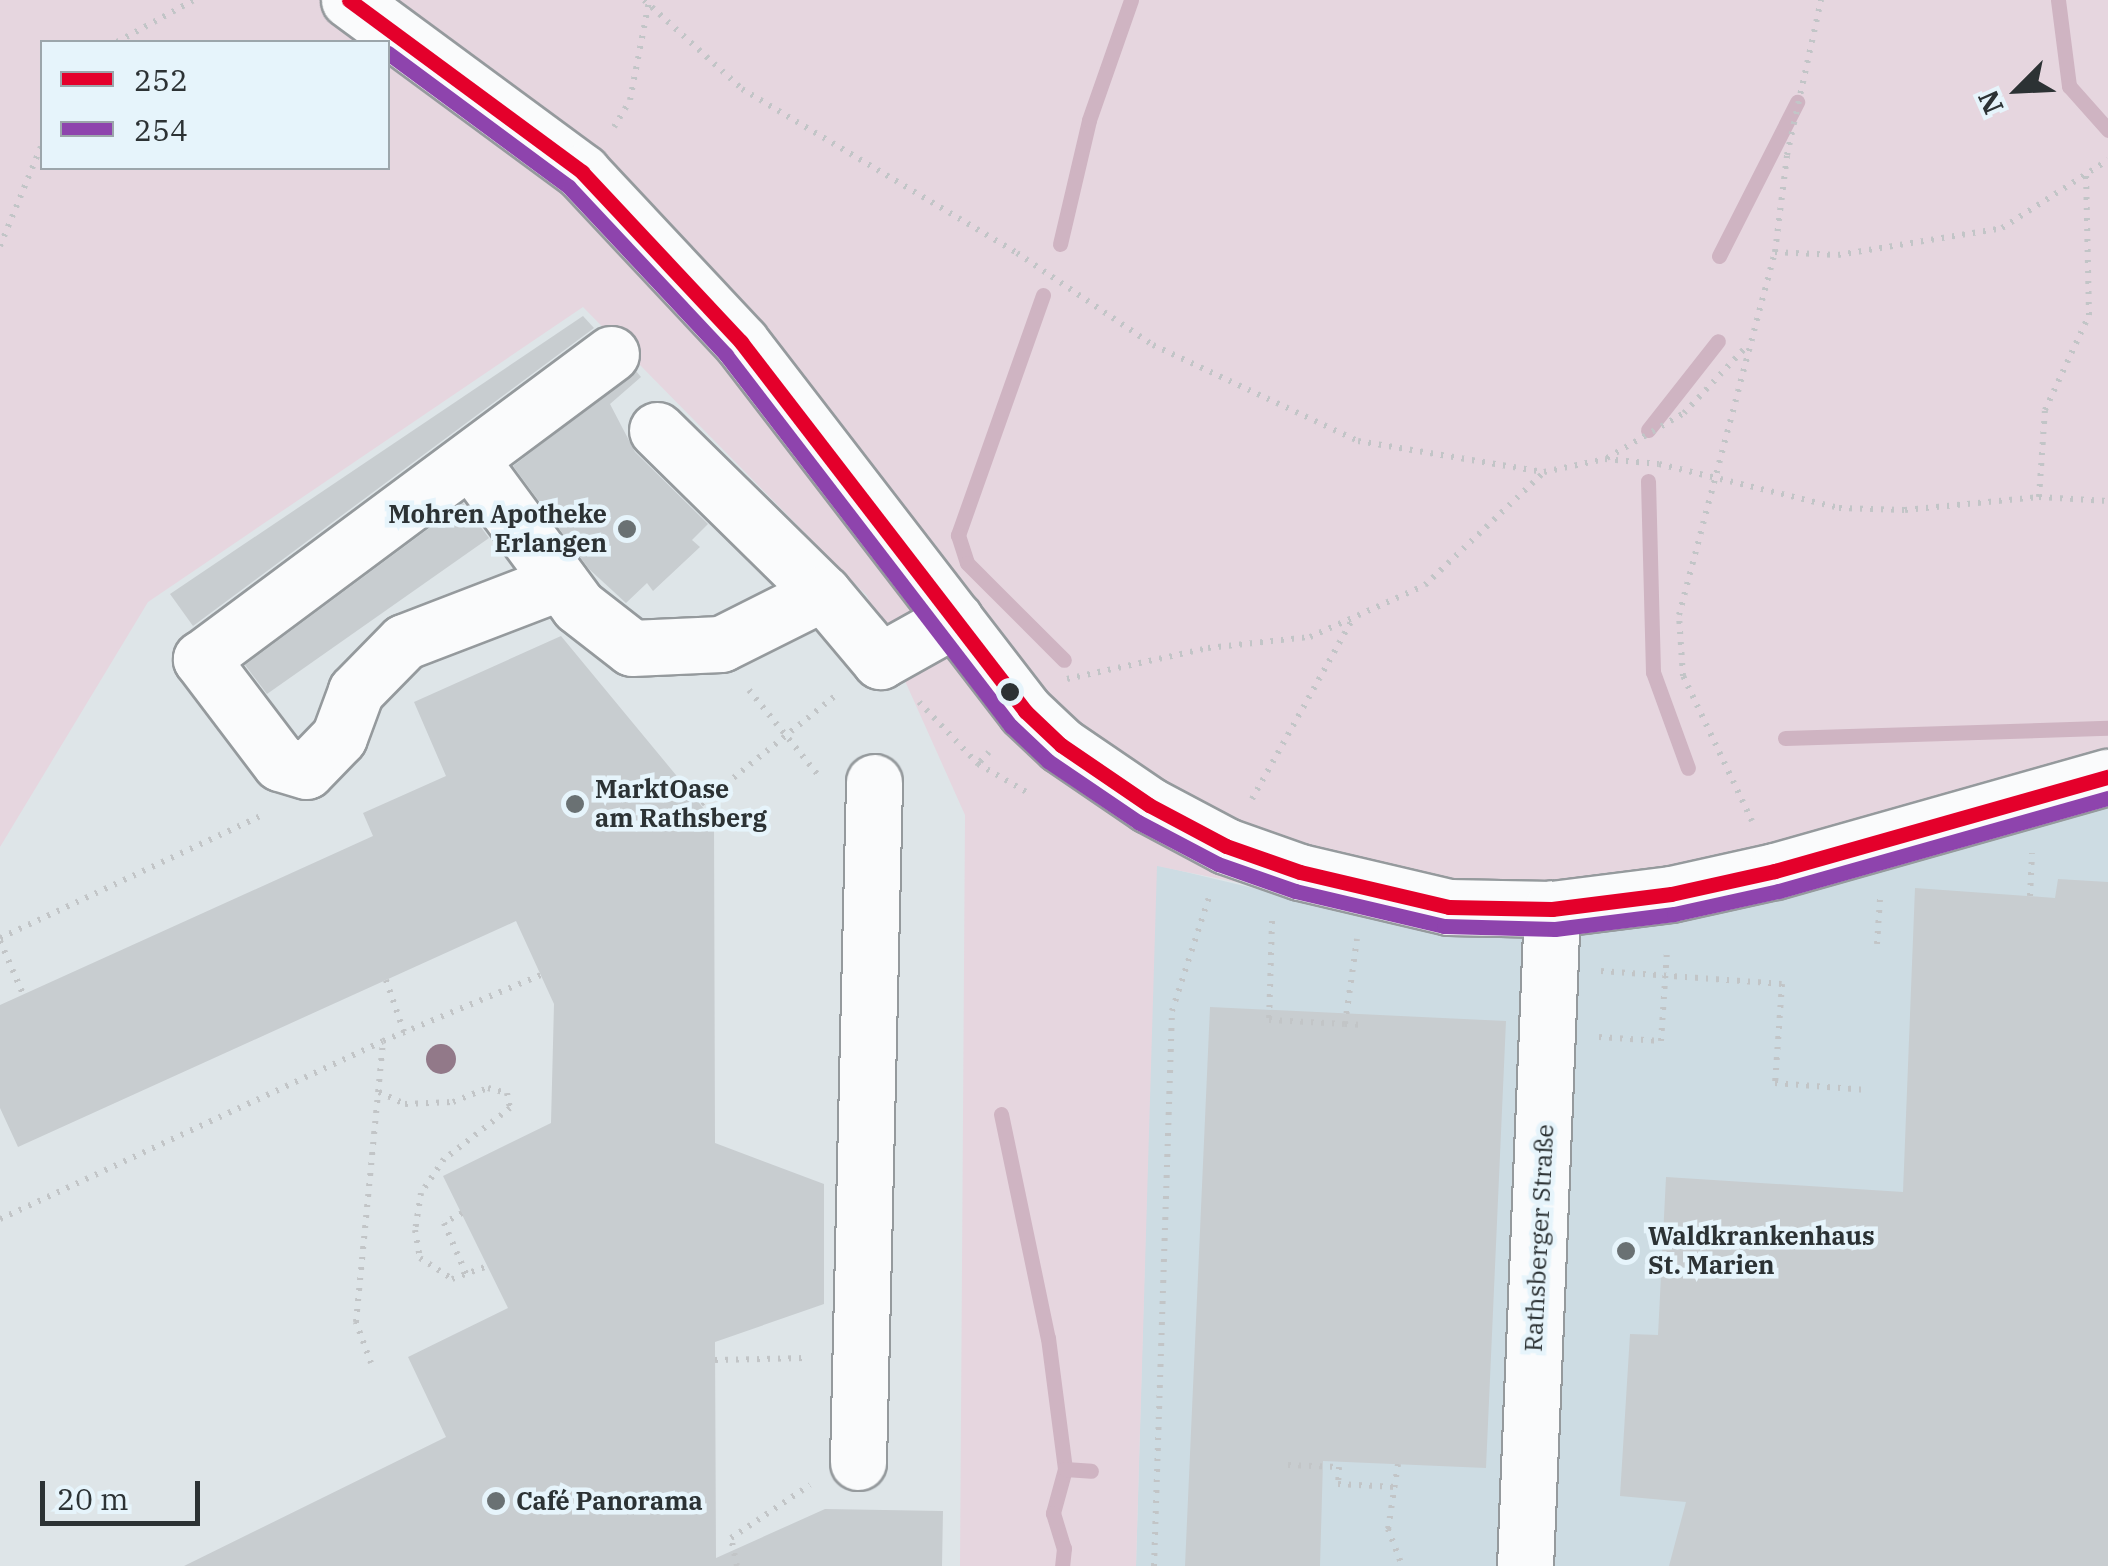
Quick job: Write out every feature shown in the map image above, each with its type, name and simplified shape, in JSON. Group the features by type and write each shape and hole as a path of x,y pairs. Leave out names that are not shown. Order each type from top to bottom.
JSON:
{"street":[{"path":"349,0 582,172 741,342 1026,712 1061,745 1149,805 1226,846 1358,888 1449,908 1552,909 1670,894 1775,871 2108,776"},
{"path":"560,582 404,642 356,691 338,737 306,771 280,763 201,659 472,462 610,354"},
{"path":"657,430 822,593 880,661 955,618"},
{"path":"472,462 578,606 632,648 721,644 822,593"},
{"path":"836,1472 861,1361 848,783"},
{"name":"Rathsberger Straße","path":"1525,1566 1552,909"}],"path":[{"path":"121,40 194,0"},
{"path":"1775,871 1684,676 1679,615 1745,348 1775,252 1787,156 1822,0"},
{"path":"647,1 742,89 1016,253 1153,345 1358,441 1544,472 1606,459 1684,413 1745,348"},
{"path":"582,172 630,100 647,1"},
{"path":"0,246 40,149"},
{"path":"1775,252 1838,255 2002,228 2108,160"},
{"path":"2039,497 2045,410 2088,315 2086,175"},
{"path":"1606,459 1714,476 1839,508 1905,510 2039,497 2108,501"},
{"path":"978,764 1026,712 1074,672 1310,637 1424,585 1544,472"},
{"path":"1154,1566 1172,1011 1226,846 1354,617"},
{"path":"701,804 880,661 978,764 1020,792 1039,796"},
{"path":"736,682 760,697 787,732 848,783"},
{"path":"23,994 0,939 266,814"},
{"path":"2030,896 2032,844"},
{"path":"1345,1024 1346,986 1356,969 1358,888"},
{"path":"1548,1034 1661,1041 1670,894"},
{"path":"1272,916 1269,1020 1364,1024"},
{"path":"1552,968 1782,984 1775,1083 1867,1090"},
{"path":"0,1219 383,1040 541,975"},
{"path":"386,980 404,1032"},
{"path":"371,1364 356,1322 383,1040"},
{"path":"378,1092 404,1104 453,1102 488,1088 507,1093 510,1108 444,1159 420,1193 415,1230 420,1258 452,1278 488,1266"},
{"path":"462,1213 444,1223 467,1276"},
{"path":"716,1360 861,1361"},
{"path":"1398,1464 1388,1529 1402,1566"},
{"path":"1288,1465 1338,1468 1338,1484 1396,1487"},
{"path":"737,1566 731,1538 836,1472"}],"shaded area":[{"path":"0,0 2108,0 2108,802 1728,909 1499,936 1157,866 1136,1566 960,1566 965,815 867,596 583,307 148,602 0,847"},
{"name":"Waldkrankenhaus St. Marien","path":"2108,802 2108,1566 1136,1566 1156,865 1274,893"}],"building":[{"path":"583,316 594,328 193,626 170,594"},
{"name":"Mohren Apotheke Erlangen","path":"636,371 641,377 610,404 635,452 708,524 692,540 700,547 653,591 647,583 626,603 589,569 513,466"},
{"path":"463,503 489,538 267,694 245,665"},
{"path":"561,636 714,821 715,1143 824,1184 824,1304 715,1342 716,1558 825,1509 943,1511 942,1566 184,1566 446,1437 408,1357 508,1308 443,1176 551,1123 554,1004 516,921 18,1147 0,1108 0,1005 373,836 363,813 446,776 414,702"},
{"path":"2058,879 2108,882 2108,1566 1669,1566 1686,1502 1620,1496 1630,1334 1658,1335 1666,1177 1903,1192 1915,888 2055,898"},
{"path":"1210,1007 1506,1021 1486,1468 1323,1461 1320,1566 1185,1566"}],"waterway":[{"path":"1060,244 1089,120 1131,0"},
{"path":"2058,0 2069,86 2108,130"},
{"path":"1719,256 1797,102"},
{"path":"1043,295 958,535 967,563 1064,660"},
{"path":"1648,430 1718,341"},
{"path":"1648,481 1653,672 1688,768"},
{"path":"1785,738 2108,728"},
{"path":"1001,1114 1048,1338 1065,1469 1053,1513 1064,1548 1062,1566"},
{"path":"1065,1469 1091,1471"}],"transit line":[{"name":"252","path":"349,0 582,172 741,342 1025,711 1061,745 1149,805 1226,846 1300,872 1449,907 1552,909 1671,894 1775,871 2108,777"},
{"name":"254","path":"390,54 569,187 726,355 1011,726 1048,761 1138,822 1218,864 1295,891 1444,926 1555,929 1674,914 1779,891 2108,798"}],"place":[{"name":"Mohren Apotheke Erlangen","path":"627,529"},
{"name":"MarktOase am Rathsberg","path":"575,804"},
{"name":"Waldkrankenhaus St. Marien","path":"1626,1251"},
{"name":"Café Panorama","path":"496,1501"}]}
